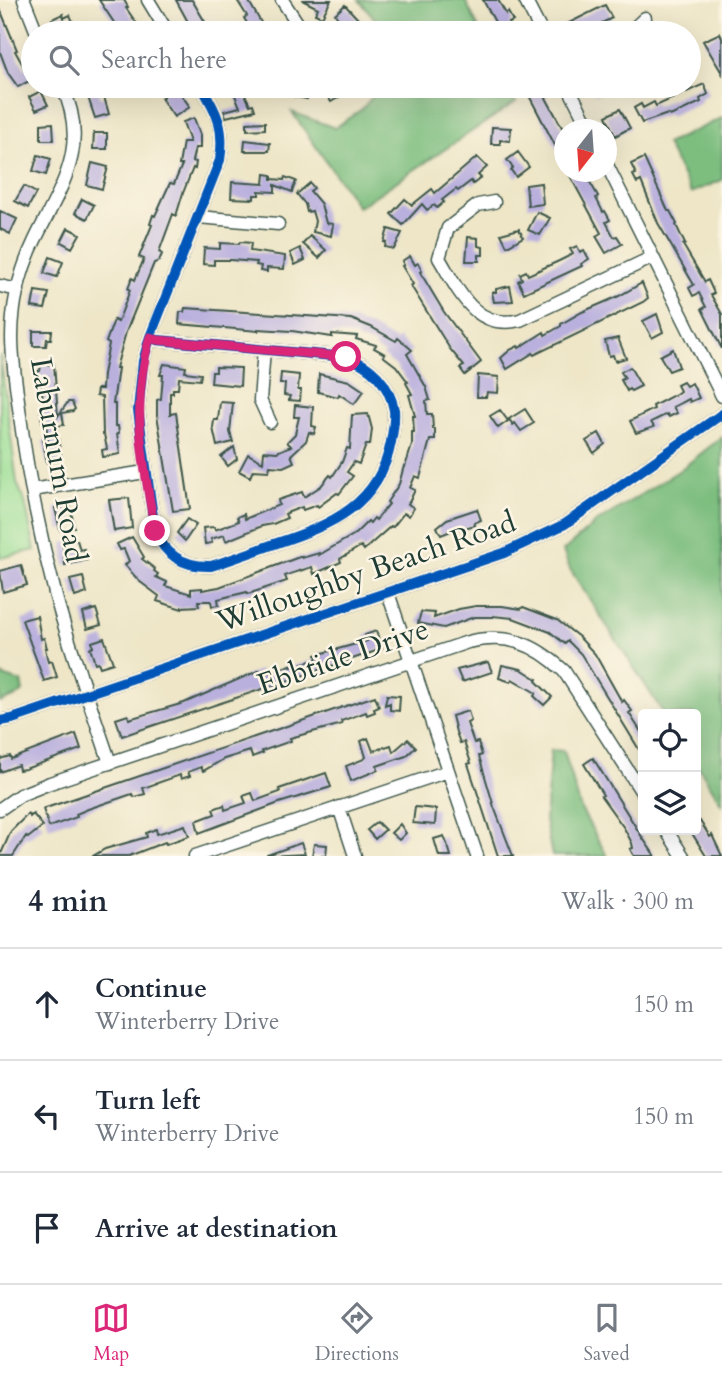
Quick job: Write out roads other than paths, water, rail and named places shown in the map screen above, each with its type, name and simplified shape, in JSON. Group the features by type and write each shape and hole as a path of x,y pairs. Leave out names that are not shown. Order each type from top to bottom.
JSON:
{"street":[{"path":"24,0 32,21"},
{"path":"148,0 161,21"},
{"path":"282,0 296,21"},
{"path":"525,0 536,21"},
{"path":"642,21 645,18"},
{"name":"Laburnum Road","path":"66,98 74,125 71,163 66,179 34,242 18,290 12,336 32,490 57,599 110,763"},
{"path":"150,337 157,340 352,359 371,369 389,392 394,415 390,450 380,473 355,506 326,526 224,562 200,566 169,554 160,543 155,531 145,472 138,410 139,387 150,337 220,160 222,146 216,111 208,98"},
{"path":"574,98 584,119"},
{"path":"616,182 722,396"},
{"path":"494,202 478,205 448,228 439,258 475,313 490,320 505,324 520,320 653,257"},
{"path":"198,217 278,224"},
{"path":"0,286 18,290"},
{"path":"264,350 260,400 270,422"},
{"name":"Willoughby Beach Road","path":"0,720 12,719 88,695 505,553 565,524 722,414"},
{"path":"32,490 145,472"},
{"path":"388,593 477,856"},
{"name":"Ebbtide Drive","path":"0,810 20,795 110,763 489,637 515,641 541,652 564,671 638,786"},
{"path":"195,856 448,771"},
{"path":"339,807 355,856"},
{"path":"669,835 683,856"}]}
